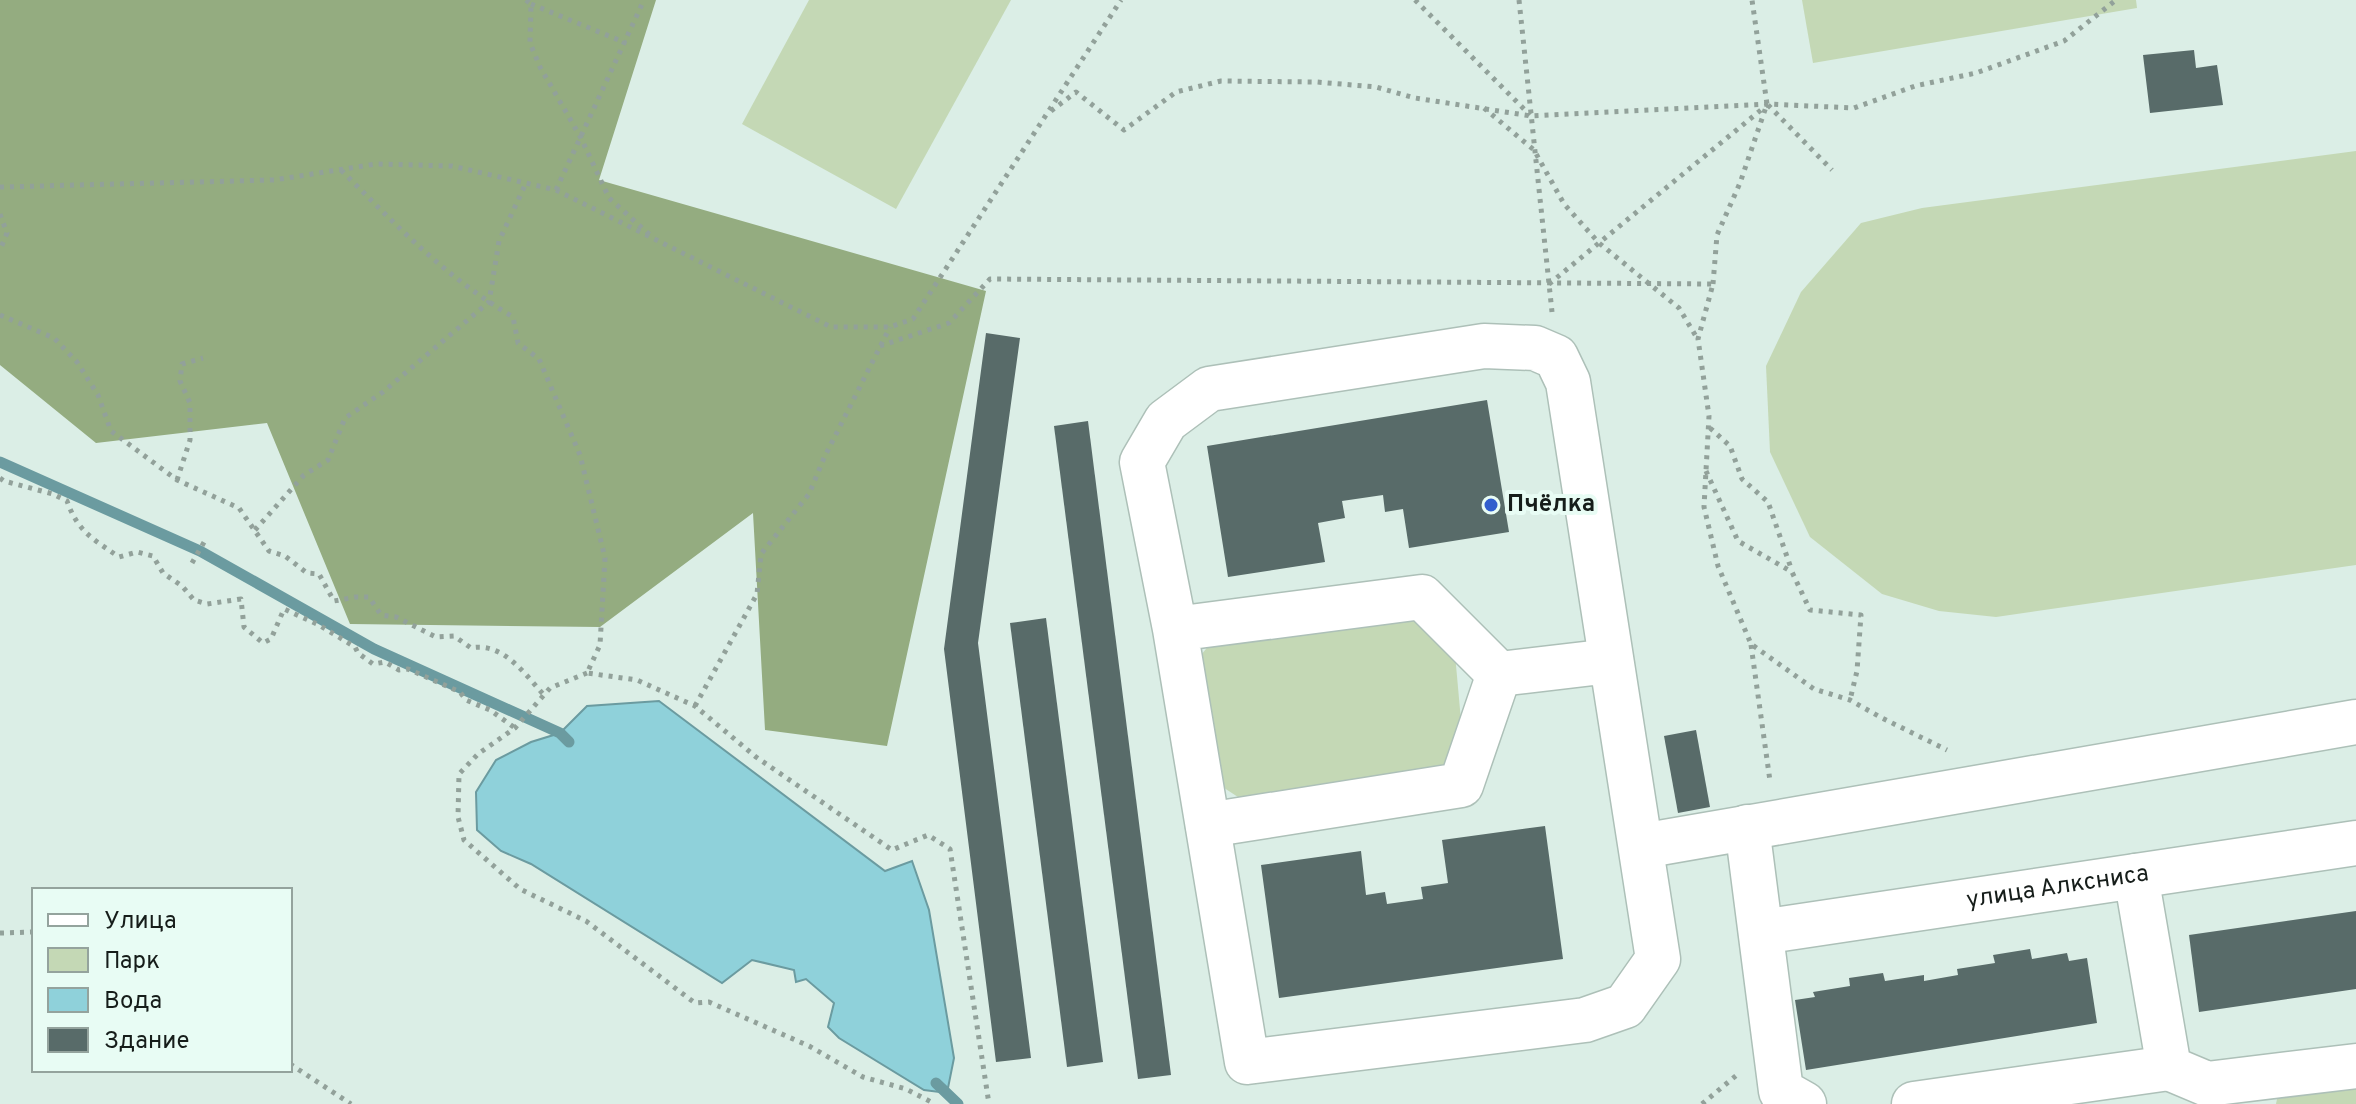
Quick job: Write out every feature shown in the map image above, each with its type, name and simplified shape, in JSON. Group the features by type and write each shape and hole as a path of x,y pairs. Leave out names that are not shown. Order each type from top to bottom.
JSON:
{"lane":[{"path":"1484,346 1535,348 1556,357 1568,382 1658,959 1625,1006 1585,1020 1247,1062 1175,629 1142,462 1166,421 1209,389 1484,346"},
{"path":"1175,629 1422,597 1499,674"},
{"path":"1499,674 1610,661"},
{"path":"1208,825 1461,785 1499,674"},
{"path":"1642,846 1760,810 2356,722"},
{"path":"1760,810 1761,932 1781,1091 1804,1104"},
{"name":"улица Алксниса","path":"1761,932 2356,843"},
{"path":"2136,876 2169,1068"},
{"path":"1914,1104 2169,1068 2207,1084 2356,1066"}],"path":[{"path":"556,190 644,0"},
{"path":"0,187 274,180 376,164 452,166 556,190 831,327 890,327 913,319 1121,0"},
{"path":"1415,0 1531,116"},
{"path":"1519,0 1556,357"},
{"path":"1752,0 1767,104 1740,183 1717,235 1713,284 1698,339 1709,427 1704,507 1718,566 1751,644 1760,810"},
{"path":"1048,113 1076,92 1124,130 1176,92 1221,81 1317,82 1376,87 1415,98 1531,116 1767,104 1854,108 1915,86 1976,73 2064,41 2116,0"},
{"path":"626,43 529,2 530,43 609,198 655,240"},
{"path":"1767,104 1832,170"},
{"path":"1549,284 1767,104"},
{"path":"1483,108 1534,150 1564,204 1599,243 1679,308 1698,339"},
{"path":"340,170 432,260 513,317 518,343 539,359 580,455 605,558 600,645 587,673"},
{"path":"255,530 304,475 328,460 345,418 383,392 489,302 499,241 526,183"},
{"path":"0,214 7,233 0,250"},
{"path":"880,346 949,323 990,279 1713,284"},
{"path":"0,315 54,338 77,362 98,395 111,431 177,480 239,508 269,551 285,556 307,573 319,574 334,601 369,597 381,615 396,617 436,637 454,636 471,648 484,646 502,652 544,695"},
{"path":"695,706 757,594 761,554 809,494 890,327"},
{"path":"177,480 190,440 190,403 180,381 182,364 203,358"},
{"path":"1709,427 1730,446 1742,479 1768,502 1792,572 1810,610 1861,615 1857,671 1850,700"},
{"path":"1705,470 1738,541 1792,572"},
{"path":"0,478 67,501 74,522 98,542 119,557 137,552 153,556 163,573 182,586 194,600 207,604 241,599 244,627 263,643 271,639 284,609 319,625 355,647 373,664 385,662 399,670 408,669 460,692 466,700 490,710 515,728"},
{"path":"192,563 207,537"},
{"path":"1751,644 1814,689 1850,700 1951,752"},
{"path":"935,1104 906,1089 863,1077 809,1046 709,1002 695,1003 586,921 520,889 464,840 458,817 459,774 478,754 515,728 550,688 587,673 637,680 695,706 756,757 892,850 928,835 950,849 989,1104"},
{"path":"0,933 32,932"},
{"path":"292,1065 351,1104"}],"green space":[{"path":"0,0 656,0 599,180 986,291 887,746 765,730 753,513 600,627 350,624 267,423 96,443 0,365"},
{"path":"809,0 1011,0 896,209 742,124"},
{"path":"1802,0 2136,0 2137,8 1813,63"},
{"path":"2356,151 2356,565 1996,617 1939,611 1882,594 1810,537 1770,452 1766,366 1801,292 1861,223 1922,208"},
{"path":"1420,616 1455,654 1463,743 1438,774 1238,797 1215,782 1201,655 1215,638"},
{"path":"2356,1088 2356,1104 2276,1104 2277,1099"}],"water":[{"path":"659,701 885,871 912,861 929,910 954,1058 947,1093 924,1090 839,1038 828,1027 834,1003 806,979 796,982 794,970 752,960 722,983 531,864 501,851 477,830 476,792 496,760 531,742 560,733 587,706"}],"building":[{"path":"2194,50 2196,68 2217,65 2223,105 2150,113 2143,55"},
{"path":"986,333 1020,338 978,643 1031,1058 996,1062 944,649"},
{"path":"1487,400 1509,532 1409,548 1403,509 1385,512 1383,495 1342,501 1345,518 1318,523 1325,562 1228,577 1207,446"},
{"path":"1088,421 1171,1075 1138,1079 1054,426"},
{"path":"1046,618 1103,1062 1067,1067 1010,623"},
{"path":"1696,730 1710,807 1678,813 1664,736"},
{"path":"1545,826 1563,959 1279,998 1261,865 1361,851 1366,895 1385,892 1387,904 1423,899 1421,887 1448,883 1442,840"},
{"path":"2356,911 2356,989 2199,1012 2189,935"},
{"path":"2030,949 2032,959 2067,953 2069,961 2087,958 2097,1023 1806,1070 1795,1000 1815,997 1813,992 1850,986 1849,978 1883,973 1885,981 1924,975 1924,981 1958,975 1957,969 1995,963 1993,955"}],"waterway":[{"path":"0,462 200,551 374,649 560,733 569,742"},
{"path":"936,1083 958,1104"}],"place":[{"name":"Пчёлка","path":"1491,505"}]}
